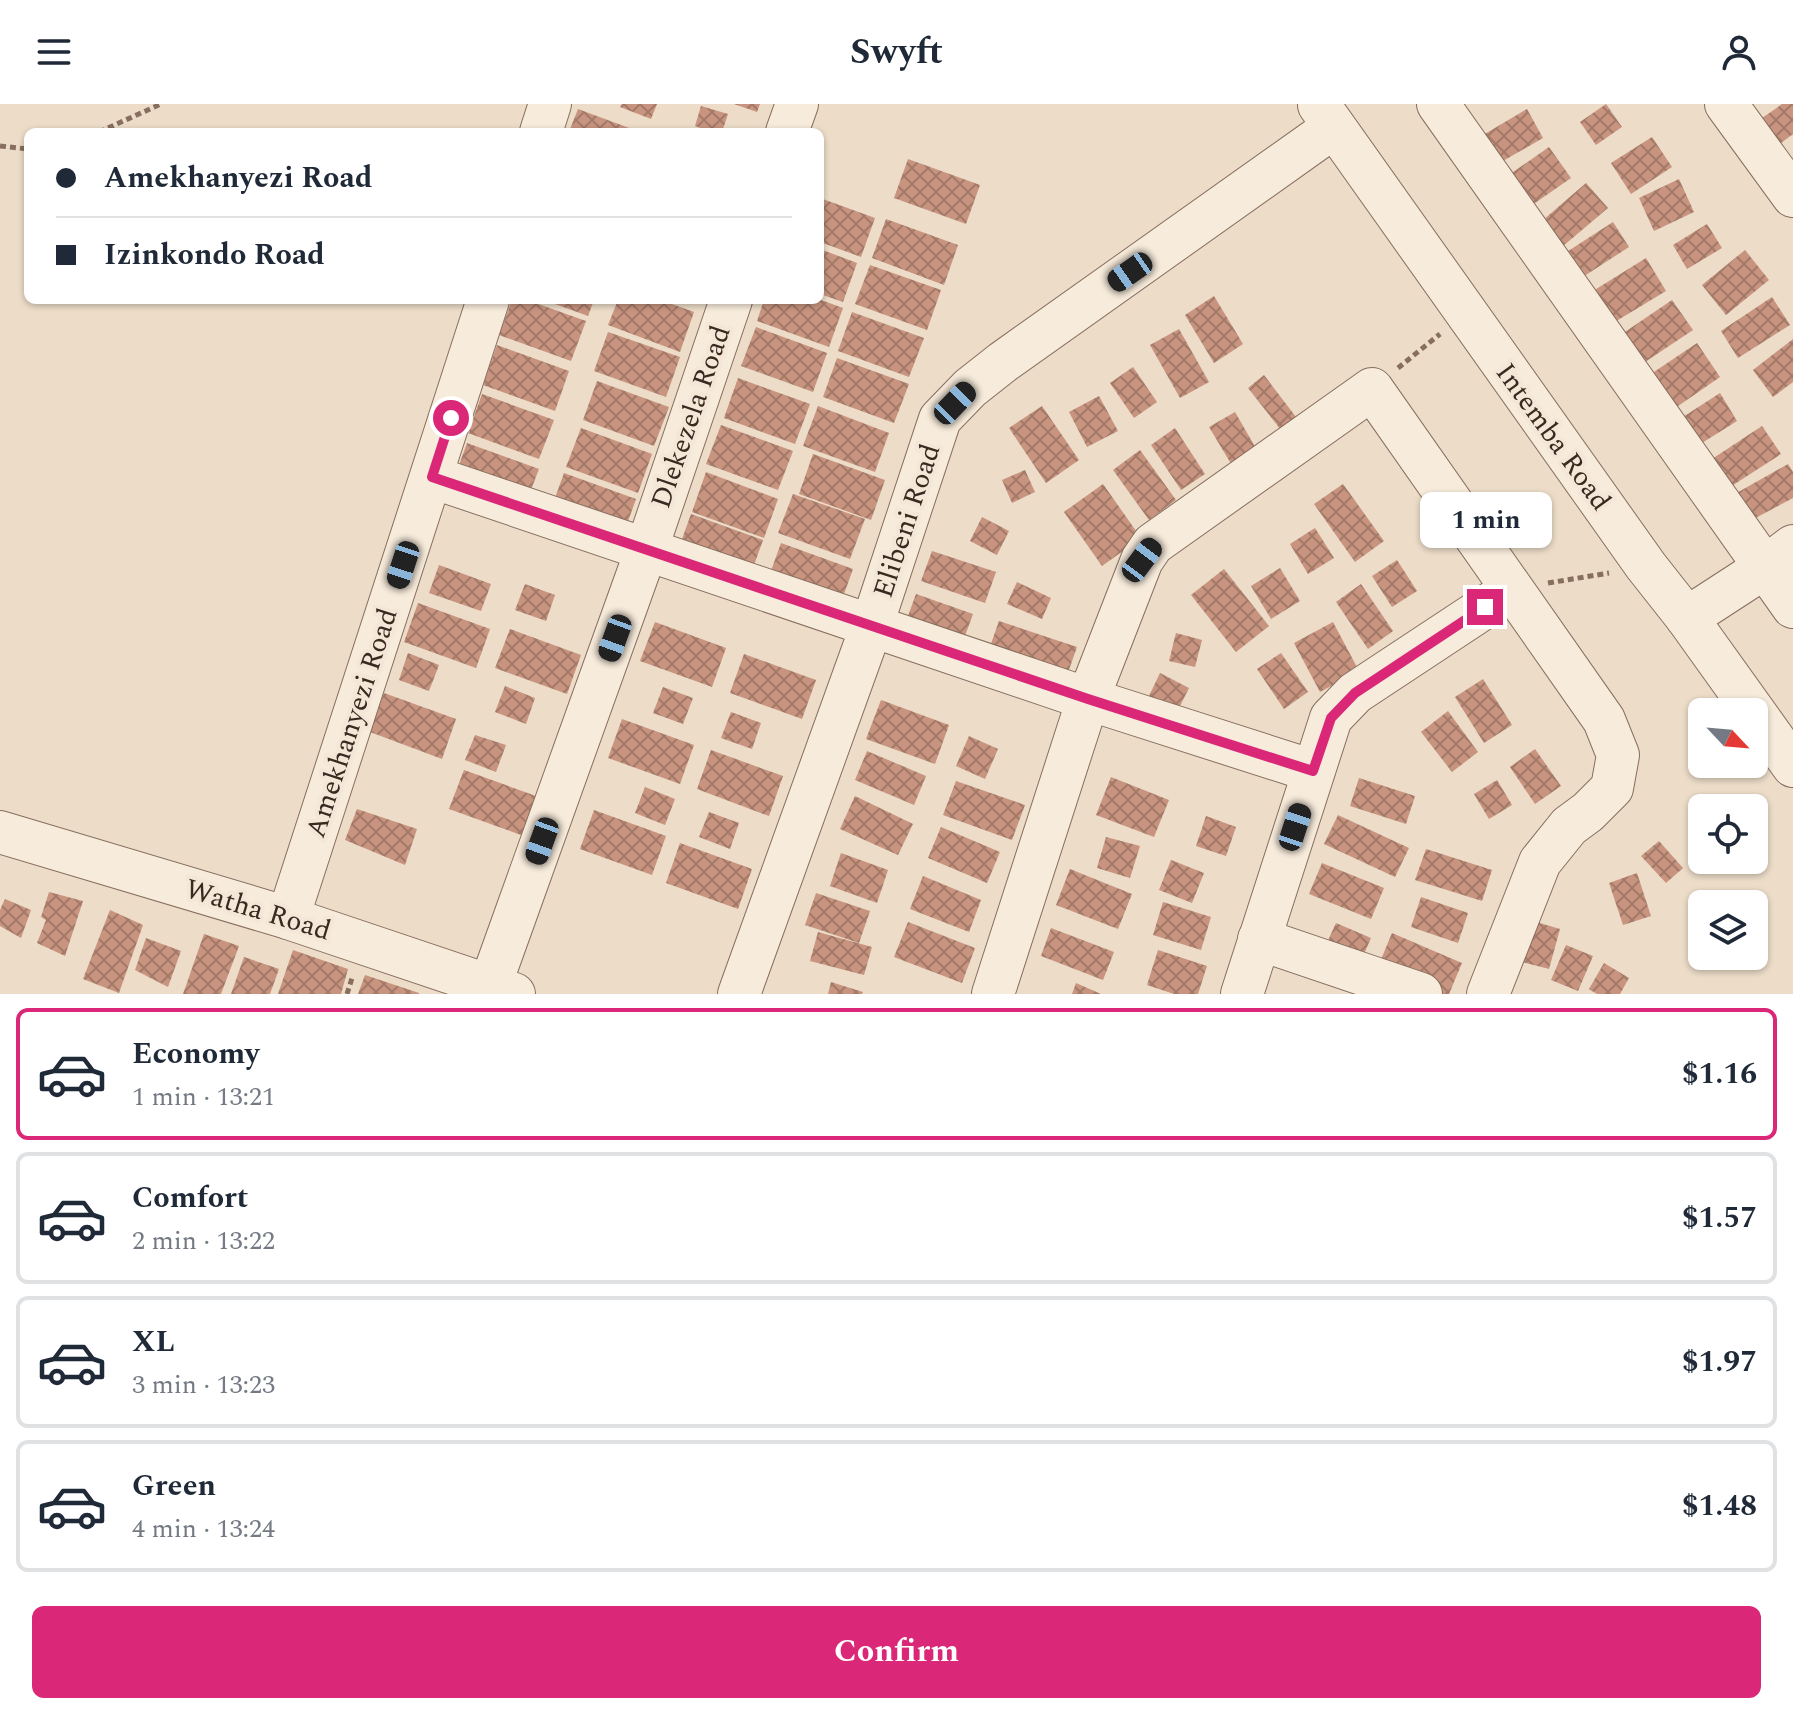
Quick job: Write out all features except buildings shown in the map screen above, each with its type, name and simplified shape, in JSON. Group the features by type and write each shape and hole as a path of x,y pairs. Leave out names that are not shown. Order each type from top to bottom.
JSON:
{"street":[{"path":"542,128 550,104"},
{"path":"788,128 797,104"},
{"path":"1438,104 1778,557 1793,607"},
{"path":"1726,104 1793,196"},
{"name":"Intemba Road","path":"1326,116 1646,566 1793,766"},
{"name":"Elibeni Road","path":"739,994 872,625 940,419 970,388 1003,362 1326,116"},
{"name":"Amekhanyezi Road","path":"288,918 487,304"},
{"name":"Dlekezela Road","path":"502,990 730,304"},
{"path":"993,994 1088,699 1142,560 1153,544 1372,389 1604,720 1618,755 1612,788 1569,826 1540,862 1488,994"},
{"path":"432,477 1088,699 1313,771"},
{"path":"1687,618 1778,557"},
{"path":"1242,994 1331,718 1355,693 1511,590"},
{"name":"Watha Road","path":"0,832 288,918 502,990"},
{"path":"1259,939 1421,994"}],"path":[{"path":"108,128 161,104"},
{"path":"0,146 24,149"},
{"path":"1372,389 1465,314"},
{"path":"1511,590 1646,566"}],"route":[{"path":"451,418 432,477 1088,699 1313,771 1331,718 1355,693 1485,607"}]}
